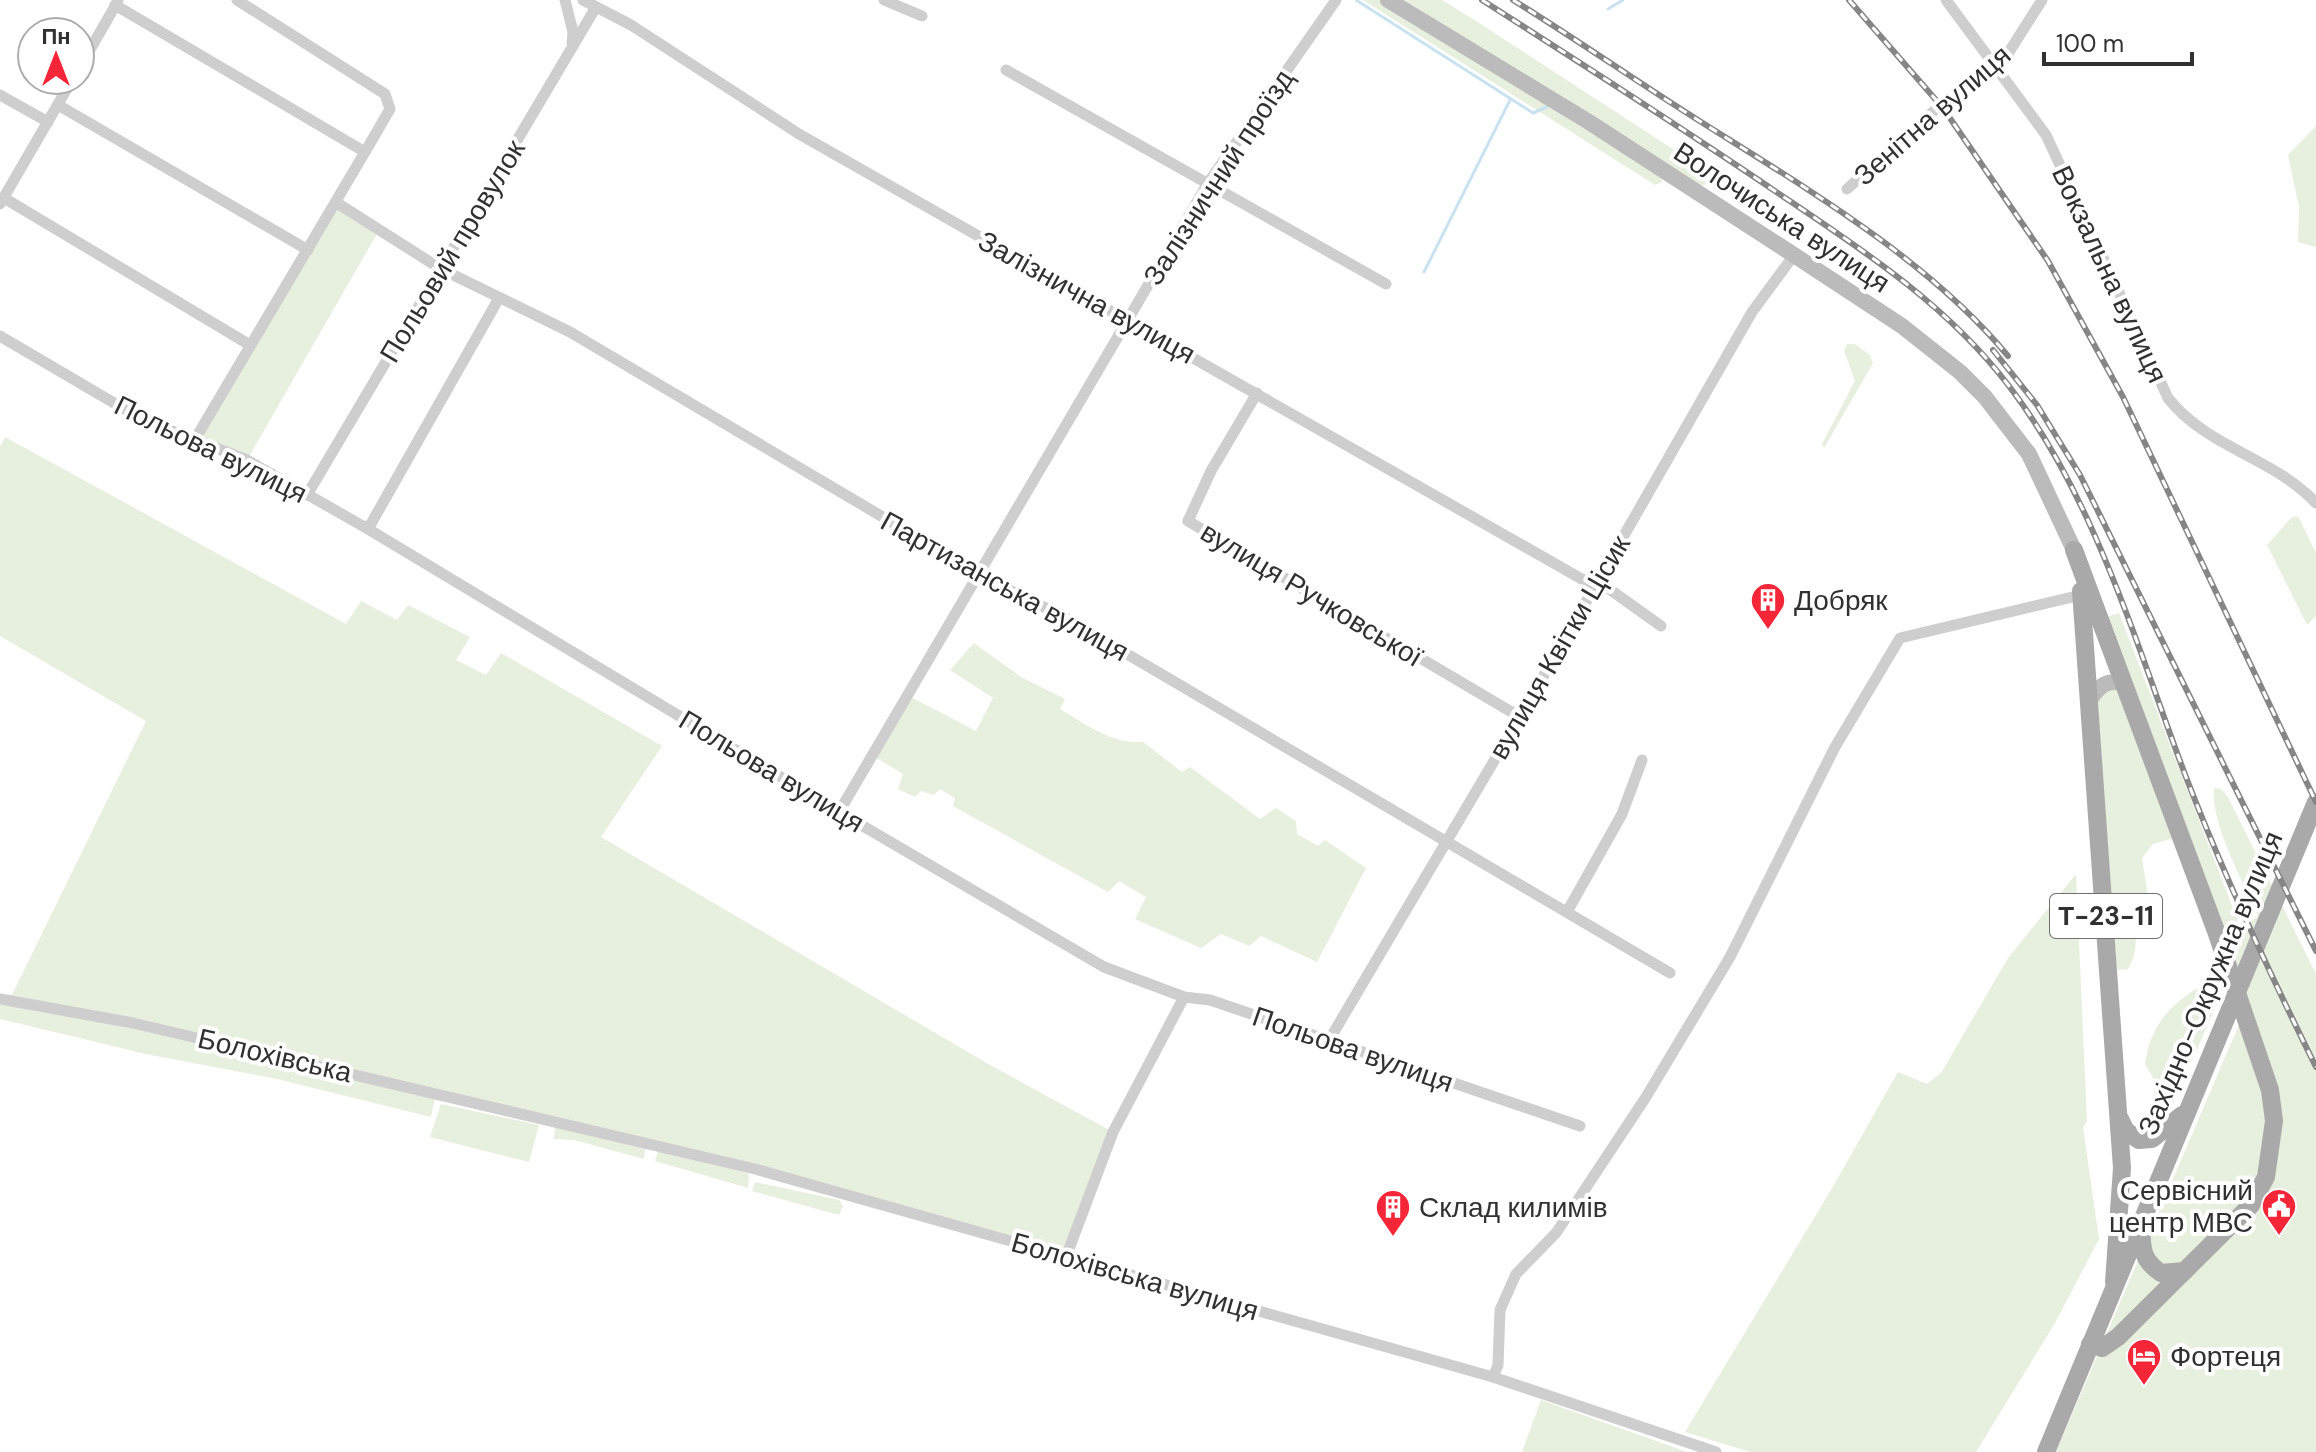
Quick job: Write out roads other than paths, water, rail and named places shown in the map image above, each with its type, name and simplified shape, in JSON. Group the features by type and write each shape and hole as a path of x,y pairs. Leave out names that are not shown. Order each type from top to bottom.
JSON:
{"main road":[{"name":"Волочиська вулиця","path":"1388,0 1589,122 1902,326 1985,397 2029,454 2074,550"},
{"name":"Т-23-11","path":"2074,550 2086,593 2124,683 2230,972 2273,1108 2274,1142 2261,1191 2185,1271 2106,1347 2090,1344"},
{"name":"Т-23-11","path":"2086,593 2122,1197 2114,1282"},
{"path":"2091,698 2100,686 2110,681 2124,683"},
{"name":"Західно-Окружна вулиця","path":"2046,1452 2114,1282 2316,802"},
{"path":"2117,1098 2120,1121 2139,1140 2152,1139 2187,1110"},
{"path":"2146,1209 2141,1244 2147,1262 2161,1273 2185,1271"}],"street":[{"path":"194,441 390,109 385,94 237,0"},
{"path":"565,0 573,32 571,48"},
{"name":"Залізнична вулиця","path":"583,0 631,25 799,134 1596,584 1661,626"},
{"path":"884,0 922,16"},
{"name":"Залізничний проїзд","path":"839,812 981,575 1126,318 1208,183 1336,0"},
{"name":"Вокзальна вулиця","path":"1946,0 2046,135 2168,398 2189,422 2298,484 2316,503"},
{"name":"Зенітна вулиця","path":"1847,189 1936,109 1957,99 1995,66 2009,52 2042,0"},
{"path":"96,39 116,3 365,152"},
{"name":"Польовий провулок","path":"307,495 596,7"},
{"path":"1006,70 1386,284"},
{"path":"0,95 48,122"},
{"path":"63,96 2,201 250,345"},
{"path":"58,105 308,250"},
{"name":"Партизанська вулиця","path":"337,203 441,269 570,332 981,575 1064,617 1670,973"},
{"name":"вулиця Квітки Цісик","path":"1328,1042 1520,717 1752,312 1794,255"},
{"path":"368,529 499,298"},
{"name":"Польова вулиця","path":"0,336 143,420 247,460 368,529 1104,967 1184,997 1210,1000 1580,1126"},
{"name":"вулиця Ручковської","path":"1257,393 1211,471 1188,521 1520,717"},
{"path":"1493,1377 1498,1365 1500,1310 1516,1274 1556,1233 1646,1097 1730,957 1835,747 1900,638 2086,593"},
{"path":"1567,912 1622,814 1642,760"},
{"path":"1066,1257 1113,1132 1184,997"},
{"name":"Болохівська","path":"0,999 123,1021 548,1117"},
{"name":"Болохівська вулиця","path":"548,1117 755,1169 1493,1377 1716,1452"}],"waterway":[{"path":"1356,0 1533,113 1547,107"},
{"path":"1608,9 1623,0"},
{"path":"1424,272 1510,100"}],"railway":[{"path":"1482,0 1700,141 1868,255 1957,328 2009,386 2040,430 2090,525 2216,851 2316,1067"},
{"path":"1513,0 1863,227 1941,288 2008,356"},
{"path":"1849,0 1943,108 2048,261 2123,397 2316,802"},
{"path":"1993,350 2037,405 2080,475 2316,951"}],"place":[{"name":"Добряк","path":"1768,631"},
{"name":"Сервісний центр МВС","path":"2279,1237"},
{"name":"Склад килимів","path":"1393,1238"},
{"name":"Фортеця","path":"2144,1387"}]}
